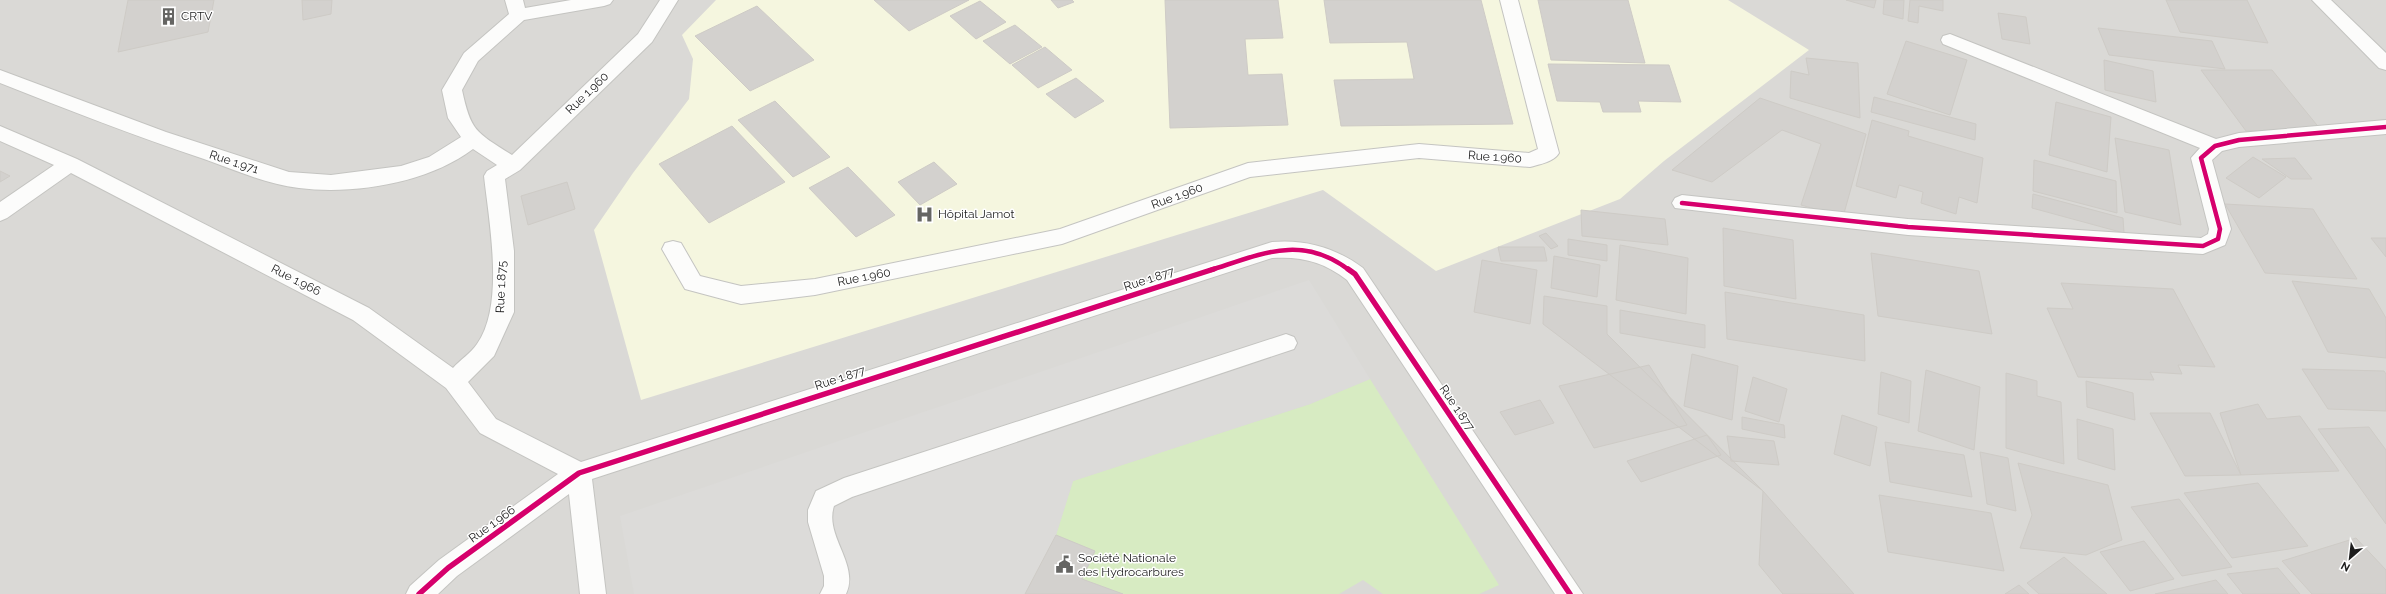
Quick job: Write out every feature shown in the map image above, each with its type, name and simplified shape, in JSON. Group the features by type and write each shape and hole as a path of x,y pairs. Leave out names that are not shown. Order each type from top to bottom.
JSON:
{"street":[{"path":"513,165 472,139 458,118 452,90 471,57 516,7 604,0"},
{"name":"Rue 1.960","path":"494,176 513,165 645,38 670,0"},
{"name":"Rue 1.960","path":"673,249 693,283 740,295 815,287 1062,236 1248,170 1419,151 1530,160 1549,153 1509,0"},
{"path":"2321,0 2386,64"},
{"path":"1950,40 2215,146"},
{"name":"Rue 1.971","path":"0,76 119,123 263,171 298,181 331,183 376,177 430,165 447,157 472,139"},
{"path":"1682,204 1908,227 2204,246 2218,239 2220,229 2201,158 2215,146 2239,140 2386,127"},
{"name":"Rue 1.966","path":"0,133 70,164 361,314 454,381 488,426 579,472 448,568 419,594"},
{"path":"0,213 70,164"},
{"name":"Rue 1.875","path":"454,381 486,350 503,312 503,251 494,176"},
{"name":"Rue 1.877","path":"579,472 1272,250 1291,248 1324,255 1342,263 1355,274 1570,594"},
{"path":"833,594 836,591 837,572 819,514 825,499 844,489 1286,343"},
{"path":"579,472 593,594"}],"shaded area":[{"path":"0,0 2386,0 2386,594 0,594"},
{"name":"Hôpital Jamot","path":"716,0 1728,0 1809,50 1664,161 1620,199 1436,271 1323,190 641,400 594,230 633,173 689,99 693,59 682,35"},
{"path":"1309,280 1370,379 1310,404 1073,481 1056,535 1025,594 634,594 620,516"}],"green space":[{"path":"1370,379 1499,585 1479,594 1383,594 1363,580 1339,594 1123,594 1082,579 1095,551 1056,535 1073,481 1310,404"}],"building":[{"name":"CRTV","path":"128,0 214,0 208,32 118,52"},
{"path":"302,0 332,0 331,14 303,20"},
{"path":"874,0 969,0 909,31"},
{"path":"1051,0 1072,0 1074,2 1058,8"},
{"path":"1165,0 1278,0 1283,38 1245,39 1248,75 1282,74 1288,125 1170,128"},
{"path":"1324,0 1481,0 1513,124 1341,126 1334,80 1414,79 1407,42 1330,43"},
{"path":"1538,0 1628,0 1645,63 1551,60"},
{"path":"1846,0 1876,0 1874,8"},
{"path":"1884,0 1904,0 1903,19 1883,14"},
{"path":"1910,0 1943,0 1943,11 1919,6 1918,23 1908,21"},
{"path":"2166,0 2247,0 2268,43 2180,32"},
{"path":"980,1 1006,22 976,39 950,16"},
{"path":"757,6 814,60 750,91 695,36"},
{"path":"1998,13 2026,17 2030,44 2002,39"},
{"path":"1015,25 1042,47 1010,64 983,41"},
{"path":"2098,28 2212,41 2225,69 2109,55"},
{"path":"1906,41 1967,60 1950,115 1887,94"},
{"path":"1045,47 1072,70 1038,88 1012,65"},
{"path":"1806,58 1858,63 1860,118 1790,98 1791,71 1809,75"},
{"path":"2104,60 2153,71 2156,102 2105,90"},
{"path":"1548,64 1669,65 1681,102 1638,101 1641,112 1603,112 1600,102 1557,101"},
{"path":"2201,70 2272,70 2321,130 2246,131"},
{"path":"1076,78 1104,101 1075,118 1046,94"},
{"path":"1874,97 1976,124 1975,140 1871,112"},
{"path":"1760,98 1866,134 1843,217 1801,205 1821,144 1782,130 1712,182 1672,170"},
{"path":"775,101 830,157 793,177 738,120"},
{"path":"2056,102 2111,117 2107,172 2049,155"},
{"path":"1872,120 1909,131 1908,136 1983,158 1977,203 1959,197 1956,214 1921,203 1923,192 1899,185 1896,198 1856,186"},
{"path":"732,126 785,182 709,223 659,164"},
{"path":"2115,138 2169,150 2181,225 2125,212"},
{"path":"2253,157 2286,177 2259,198 2226,178"},
{"path":"2295,158 2312,179 2291,179 2262,159"},
{"path":"2034,160 2116,181 2117,213 2033,191"},
{"path":"934,162 957,184 920,205 898,182"},
{"path":"848,167 895,215 856,237 809,188"},
{"path":"0,171 10,176 0,182"},
{"path":"567,182 575,209 528,225 521,196"},
{"path":"2033,194 2123,218 2124,233 2032,208"},
{"path":"2225,204 2313,209 2357,279 2265,273"},
{"path":"1581,210 1665,219 1668,245 1582,236"},
{"path":"1723,228 1793,240 1796,299 1724,286"},
{"path":"1546,233 1558,246 1551,249 1539,236"},
{"path":"2371,238 2386,238 2386,257"},
{"path":"1568,239 1607,245 1607,261 1568,255"},
{"path":"1620,245 1688,258 1686,314 1616,300"},
{"path":"1498,247 1544,247 1547,261 1501,261"},
{"path":"1871,253 1979,271 1992,334 1878,316"},
{"path":"1554,256 1600,265 1597,297 1551,288"},
{"path":"1482,260 1537,270 1530,324 1474,312"},
{"path":"2292,281 2369,289 2386,318 2386,358 2328,352"},
{"path":"2061,283 2173,289 2215,367 2178,365 2182,374 2150,372 2154,380 2078,377 2047,308 2073,309"},
{"path":"1725,292 1864,315 1865,361 1727,339"},
{"path":"1544,296 1607,306 1607,334 1763,491 1543,324"},
{"path":"1620,310 1705,325 1705,348 1620,333"},
{"path":"1692,354 1738,366 1732,420 1684,406"},
{"path":"1649,365 1687,425 1594,448 1559,386"},
{"path":"2302,369 2384,371 2386,374 2386,411 2328,409"},
{"path":"1926,370 1980,387 1974,450 1918,431"},
{"path":"1881,372 1911,381 1909,423 1878,414"},
{"path":"2006,373 2037,381 2037,396 2061,402 2064,464 2006,448"},
{"path":"1753,377 1787,389 1779,422 1745,411"},
{"path":"2086,381 2133,393 2135,420 2087,407"},
{"path":"1540,400 1554,423 1515,435 1500,412"},
{"path":"2258,404 2267,419 2300,416 2339,471 2241,475 2220,413"},
{"path":"2150,413 2210,413 2241,475 2185,476"},
{"path":"1842,415 1877,427 1870,466 1834,454"},
{"path":"1742,417 1784,425 1785,438 1742,429"},
{"path":"2077,419 2113,429 2115,470 2078,459"},
{"path":"2369,427 2386,450 2386,524 2318,429"},
{"path":"1707,435 1721,455 1641,482 1627,461"},
{"path":"1727,436 1774,441 1779,465 1731,461"},
{"path":"1885,442 1964,455 1972,497 1890,482"},
{"path":"1980,452 2008,458 2016,511 1987,504"},
{"path":"2018,463 2108,485 2122,540 2086,555 2020,548 2032,515"},
{"path":"2258,483 2308,546 2232,558 2184,493"},
{"path":"1763,491 1854,594 1783,594 1759,565"},
{"path":"1879,495 1991,513 2004,571 1888,552"},
{"path":"2179,499 2232,567 2182,576 2131,507"},
{"name":"Société Nationale des Hydrocarbures","path":"1056,535 1095,551 1082,579 1123,594 1025,594"},
{"path":"2356,538 2386,570 2386,594 2312,594 2282,561"},
{"path":"2144,541 2174,579 2130,591 2100,552"},
{"path":"2064,557 2107,594 2039,594 2027,583"},
{"path":"2278,568 2300,594 2243,594 2227,574"},
{"path":"2216,580 2228,594 2155,594"},
{"path":"2019,585 2029,594 2005,594"}],"cycle path":[{"path":"1682,203 1908,227 2203,246 2218,239 2220,229 2201,158 2215,146 2239,140 2386,127"},
{"path":"419,594 448,568 579,473 1272,250 1283,249 1295,249 1316,253 1336,261 1355,274 1570,594"}],"place":[{"name":"CRTV","path":"168,16"},
{"name":"Hôpital Jamot","path":"925,214"},
{"name":"Société Nationale des Hydrocarbures","path":"1065,565"}]}
